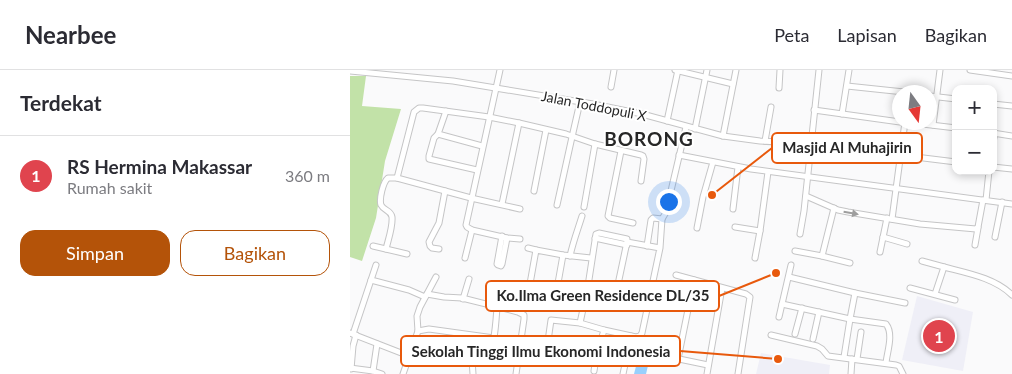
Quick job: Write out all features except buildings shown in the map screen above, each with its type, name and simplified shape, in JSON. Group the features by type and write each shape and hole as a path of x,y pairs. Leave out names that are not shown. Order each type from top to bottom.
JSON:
{"street":[{"path":"500,70 466,225 472,230 520,239"},
{"path":"611,87 614,70"},
{"path":"667,121 676,70 733,84"},
{"path":"695,129 707,70"},
{"path":"723,136 736,70"},
{"path":"778,88 780,70"},
{"path":"800,234 806,196 819,70"},
{"path":"842,114 849,70"},
{"path":"940,70 937,96 952,98"},
{"path":"970,70 1012,76"},
{"name":"Jalan Toddopuli X","path":"350,71 496,87 642,114 723,136 810,144 952,162"},
{"path":"846,86 892,91"},
{"path":"557,206 580,102"},
{"path":"997,104 1012,106"},
{"path":"765,141 770,107"},
{"path":"397,178 414,112 419,108 423,108 489,117 560,132 595,144 643,156 640,181"},
{"path":"814,110 892,121"},
{"path":"446,111 438,134 434,138 429,159 477,170"},
{"path":"502,204 518,123"},
{"path":"937,126 952,128"},
{"path":"545,362 551,320 580,323 632,336 640,336 642,333 660,248 662,219 670,195 686,127"},
{"path":"534,191 546,130"},
{"path":"880,252 890,219 904,130"},
{"path":"438,134 482,146"},
{"path":"997,134 1012,136"},
{"path":"584,207 595,144"},
{"path":"621,150 608,216 632,224"},
{"path":"680,155 768,172 1012,204"},
{"path":"697,228 713,162"},
{"path":"733,209 738,167"},
{"path":"997,167 1012,169"},
{"path":"756,258 768,172"},
{"path":"975,245 988,175"},
{"path":"386,249 392,218 380,202 384,182 388,178 397,178 520,209"},
{"path":"438,249 432,248 429,242 438,224 445,191"},
{"path":"806,196 848,212 959,228 976,229 978,227"},
{"path":"995,237 1002,202"},
{"path":"822,256 834,208"},
{"path":"570,256 573,240 577,234 582,216"},
{"path":"646,246 651,220 653,218 662,219"},
{"path":"735,226 760,231"},
{"path":"465,258 472,230"},
{"path":"580,323 596,234 627,239 617,289"},
{"path":"883,237 907,244"},
{"path":"627,243 660,248"},
{"path":"373,246 407,254"},
{"path":"528,248 591,258"},
{"path":"528,295 536,250"},
{"path":"795,251 850,263"},
{"path":"554,300 563,255"},
{"path":"922,261 991,282 1004,288 1012,296"},
{"path":"376,265 353,334 350,368 382,374"},
{"path":"779,317 791,265"},
{"path":"935,294 944,267"},
{"path":"676,275 746,294 750,298 738,374"},
{"path":"403,374 418,331 417,316 436,277"},
{"path":"789,277 905,303"},
{"path":"463,299 469,279"},
{"path":"371,280 426,296 463,299 524,315 516,374"},
{"path":"678,359 694,280"},
{"path":"588,286 617,289 650,297"},
{"path":"707,374 722,288"},
{"path":"910,288 955,300"},
{"path":"518,293 582,307"},
{"path":"844,357 855,293"},
{"path":"782,304 850,319 886,324 890,333 886,363"},
{"path":"473,374 472,360 489,358 494,338 497,307"},
{"path":"795,334 802,308"},
{"path":"813,339 819,312"},
{"path":"418,331 429,329 494,338"},
{"path":"594,371 604,330"},
{"path":"850,374 861,332"},
{"path":"353,334 409,356"},
{"path":"624,374 632,336"},
{"path":"771,336 817,346 828,356 899,366 903,374"},
{"path":"373,371 377,344"},
{"path":"546,352 596,358"},
{"path":"655,354 708,365"}],"shaded area":[{"path":"917,296 973,312 963,371 902,360"},
{"path":"761,353 830,365 829,374 756,374"}],"green space":[{"path":"350,76 366,76 362,106 401,109 385,161 376,218 362,261 350,257"}],"water":[{"path":"642,343 653,345 646,374 634,374"}],"place":[{"name":"Masjid Al Muhajirin","path":"712,195"},
{"name":"Ko.Ilma Green Residence DL/35","path":"776,273"},
{"name":"RS Hermina Makassar","path":"939,336"},
{"name":"Sekolah Tinggi Ilmu Ekonomi Indonesia","path":"778,359"}],"district":[{"name":"BORONG","path":"649,139"}]}
